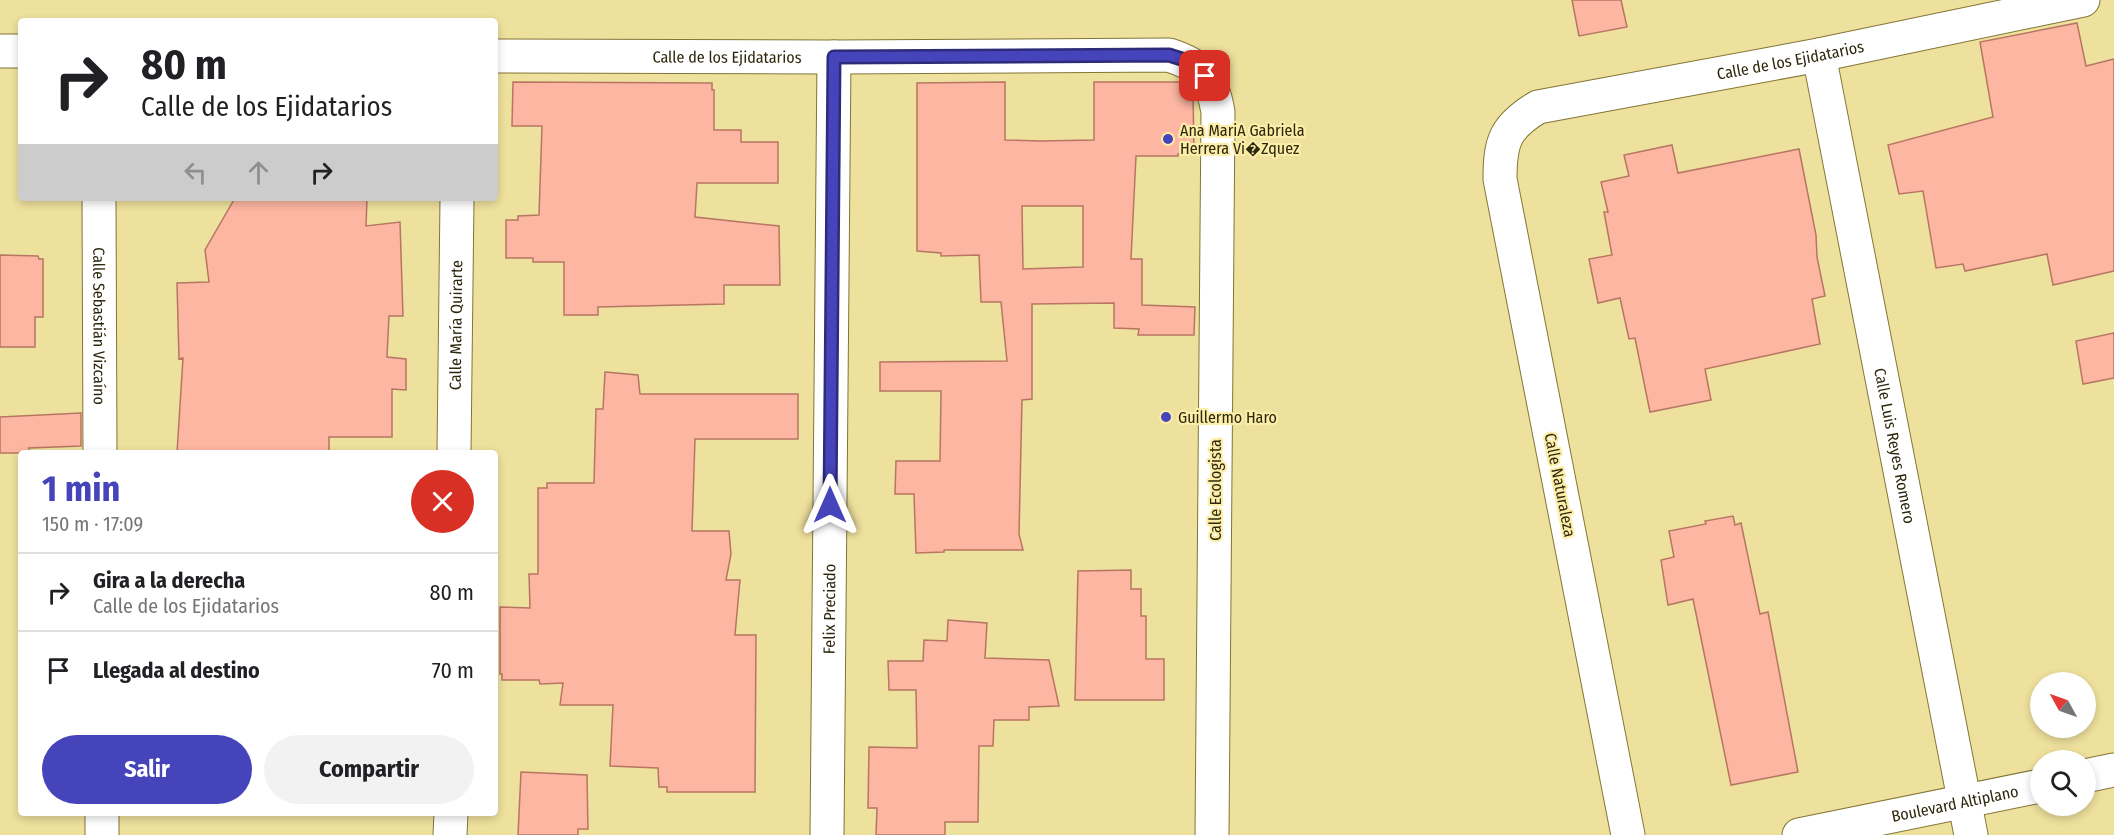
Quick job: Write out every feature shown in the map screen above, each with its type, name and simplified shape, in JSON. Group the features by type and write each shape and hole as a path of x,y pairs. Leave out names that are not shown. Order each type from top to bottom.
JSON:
{"street":[{"name":"Calle de los Ejidatarios","path":"1506,134 1519,119 1538,107 1819,55 2083,0"},
{"path":"0,51 18,51"},
{"name":"Calle de los Ejidatarios","path":"498,56 1169,55 1191,62 1205,76"},
{"name":"Calle Luis Reyes Romero","path":"1819,55 1971,835"},
{"name":"Felix Preciado","path":"827,835 834,57"},
{"name":"Calle Ecologista","path":"1205,76 1215,93 1218,112 1212,835"},
{"name":"Calle Naturaleza","path":"1506,134 1500,158 1500,179 1628,835"},
{"name":"Calle Sebastián Vizcaíno","path":"99,201 100,450"},
{"name":"Calle María Quirarte","path":"454,450 457,201"},
{"path":"2096,774 2114,770"},
{"name":"Boulevard Altiplano","path":"1798,835 2030,788"},
{"path":"102,816 102,835"},
{"path":"450,835 451,816"}],"building":[{"path":"1572,0 1621,0 1627,27 1579,36"},
{"path":"2077,23 2086,66 2114,59 2114,271 2053,285 2047,254 1965,271 1963,264 1936,268 1923,191 1899,194 1888,145 1993,117 1980,42"},
{"path":"513,82 712,83 714,130 741,130 741,142 778,142 778,183 697,183 695,217 779,226 780,285 724,285 724,304 598,307 598,315 564,315 564,262 533,262 533,258 506,258 506,220 518,220 518,216 539,215 542,126 512,126"},
{"path":"1005,82 1005,140 1094,140 1094,82 1183,82 1193,92 1194,154 1136,156 1131,259 1142,259 1142,305 1195,307 1194,335 1138,335 1139,329 1114,328 1114,303 1032,304 1032,399 1022,400 1019,534 1023,550 944,550 944,552 916,553 914,494 895,494 896,461 940,461 941,391 880,391 880,362 1007,361 1001,302 981,302 979,255 941,256 941,253 917,251 917,83","holes":["1022,206 1083,206 1083,267 1023,269"]},
{"path":"1672,145 1678,173 1799,149 1825,296 1812,299 1820,344 1705,369 1711,400 1650,412 1635,338 1629,339 1620,298 1598,303 1589,259 1612,255 1604,212 1608,212 1601,182 1629,176 1624,155"},
{"path":"233,201 367,201 366,226 400,222 403,316 389,316 387,357 406,359 406,390 392,389 392,437 329,437 329,450 177,450 183,358 179,359 177,283 209,282 205,250"},
{"path":"0,255 38,256 39,259 43,259 43,317 35,317 35,347 0,347"},
{"path":"2114,333 2114,378 2083,384 2076,341"},
{"path":"605,372 638,375 640,394 798,394 798,439 695,439 692,531 729,531 731,554 726,580 740,580 735,635 756,635 755,792 667,792 667,787 659,787 658,768 610,766 613,705 560,705 563,683 540,684 539,680 502,680 502,674 500,674 500,607 530,608 529,574 538,574 538,488 547,488 547,483 594,483 596,409 603,409"},
{"path":"81,413 81,446 29,448 29,450 18,450 18,453 0,453 0,417"},
{"path":"1733,516 1735,525 1741,523 1760,614 1768,612 1798,772 1731,785 1693,599 1668,605 1661,560 1674,557 1669,531"},
{"path":"1131,570 1131,589 1141,589 1141,616 1146,616 1146,659 1164,659 1164,700 1075,700 1078,571"},
{"path":"948,620 987,623 985,658 1049,660 1059,706 1029,707 1029,720 994,720 993,746 979,746 978,822 945,822 945,835 876,835 877,808 868,808 869,747 917,748 916,690 889,690 888,661 923,661 924,640 947,641"},
{"path":"521,772 587,775 588,829 578,829 578,835 518,835"}],"place":[{"name":"Ana MariA Gabriela Herrera Vi�Zquez","path":"1168,139"},
{"name":"Guillermo Haro","path":"1166,417"}],"route":[{"path":"830,505 834,57 1169,55 1191,62 1205,76"}]}
